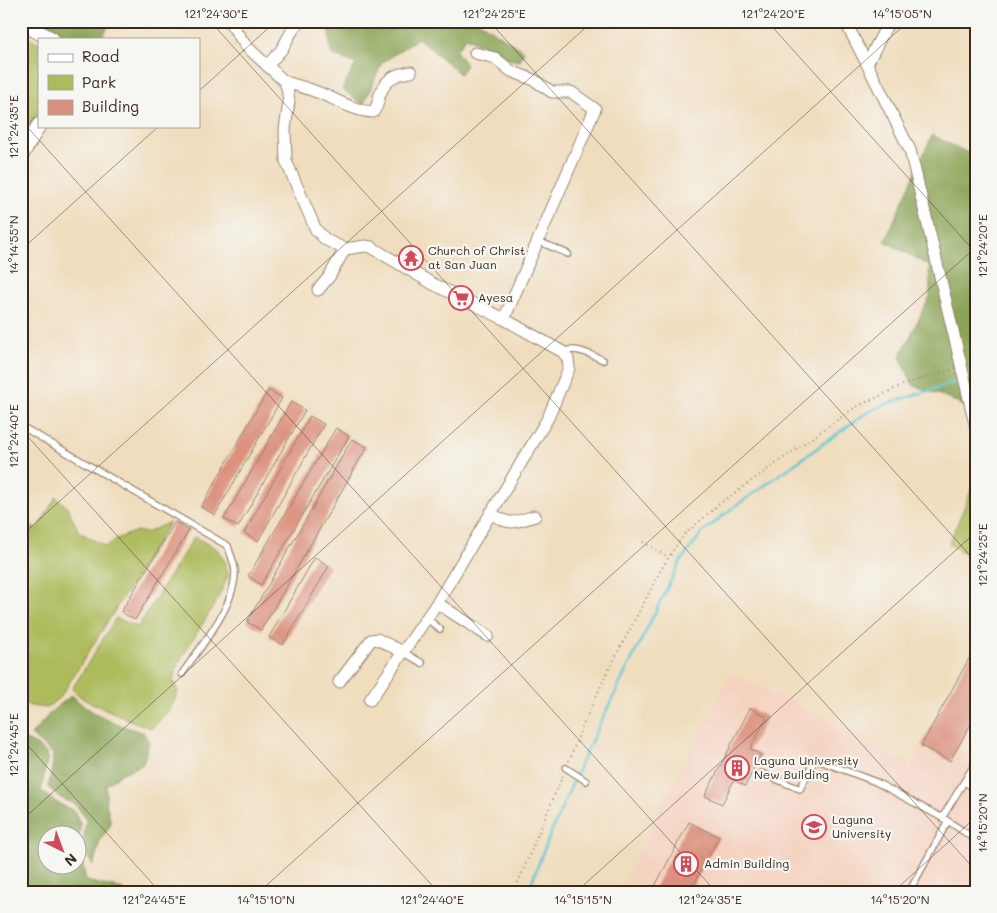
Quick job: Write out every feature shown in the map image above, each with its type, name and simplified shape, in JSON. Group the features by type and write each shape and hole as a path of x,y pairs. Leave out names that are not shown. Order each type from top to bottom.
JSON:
{"street":[{"path":"229,21 246,46 284,81 313,90 344,104 373,112 376,109 382,91 391,78 396,74 411,72"},
{"path":"267,66 282,49 300,21"},
{"path":"845,21 910,150 976,428"},
{"path":"867,64 889,21"},
{"path":"21,23 50,38"},
{"path":"475,53 495,58 511,71 534,80 552,92 571,92 595,109 504,319"},
{"path":"284,81 287,87 289,102 285,129 286,161 316,230 326,240 345,249 364,246 371,248 433,284 504,319 563,352 568,359 569,368 548,418 437,603 370,700"},
{"path":"21,156 38,127"},
{"path":"318,290 329,277 345,249"},
{"path":"490,512 505,522 511,523 535,516"},
{"path":"437,603 488,636"},
{"path":"339,682 371,640 377,639 403,652"}],"lane":[{"path":"538,240 568,254"},
{"path":"563,352 568,350 580,351 604,360"},
{"path":"21,426 228,546 235,571 225,610 182,674"},
{"path":"426,618 440,629"},
{"path":"403,652 422,663"},
{"path":"760,773 800,789 816,759 876,782 948,821 976,840"},
{"path":"942,818 976,762"},
{"path":"566,768 586,781"},
{"path":"964,782 976,788"},
{"path":"909,892 948,821"}],"path":[{"path":"514,892 596,697 668,557 683,536 719,504 854,408 905,384 962,367"},
{"path":"643,542 668,557"}],"shaded area":[{"name":"Laguna University","path":"976,640 976,892 625,892 620,889 730,673 846,727 911,765"}],"green space":[{"path":"40,21 111,21 102,38 68,38"},
{"path":"328,21 478,21 524,51 520,61 508,59 466,37 456,51 466,65 460,74 418,38 382,63 363,105 342,89 356,64 331,54"},
{"path":"21,32 38,42 38,115 29,132 21,132"},
{"path":"932,135 976,157 976,412 948,398 913,385 900,357 930,296 929,266 885,241"},
{"path":"976,479 976,560 949,544"},
{"path":"56,497 67,507 79,532 106,547 116,539 137,531 146,533 170,522 61,696 47,708 30,706 21,701 21,523 37,529"},
{"path":"194,537 217,549 226,563 228,576 217,600 178,664 173,680 178,692 171,708 152,728 83,699 72,689 116,618 138,627"},
{"path":"72,695 95,713 125,727 143,732 149,742 143,764 121,774 106,785 106,802 111,824 100,841 93,865 88,858 88,826 85,826 86,819 76,805 61,798 48,787 53,754 31,735 52,711"},
{"path":"21,738 37,745 48,755 41,791 56,802 74,811 81,824 81,826 38,826 38,876 85,876 86,881 122,889 124,892 21,892"}],"building":[{"path":"268,390 282,398 215,515 201,507"},
{"path":"291,402 305,410 238,527 224,519"},
{"path":"310,416 324,424 258,541 244,533"},
{"path":"336,428 349,436 261,585 248,576"},
{"path":"352,439 367,447 261,630 247,622"},
{"path":"175,522 189,530 135,620 121,612"},
{"path":"315,557 329,566 283,645 269,637"},
{"path":"976,646 976,715 950,761 921,746"},
{"name":"Laguna University New Building","path":"750,708 767,717 750,749 761,755 745,786 734,780 722,804 705,796"},
{"name":"Admin Building","path":"689,822 719,837 690,892 657,892 653,890"}],"waterway":[{"path":"528,892 585,754 680,562 702,533 726,513 865,414 883,405 959,381"}],"place":[{"name":"Church of Christ at San Juan","path":"411,258"},
{"name":"Ayesa","path":"461,298"},
{"name":"Laguna University New Building","path":"737,768"},
{"name":"Laguna University","path":"814,827"},
{"name":"Admin Building","path":"686,864"}]}
